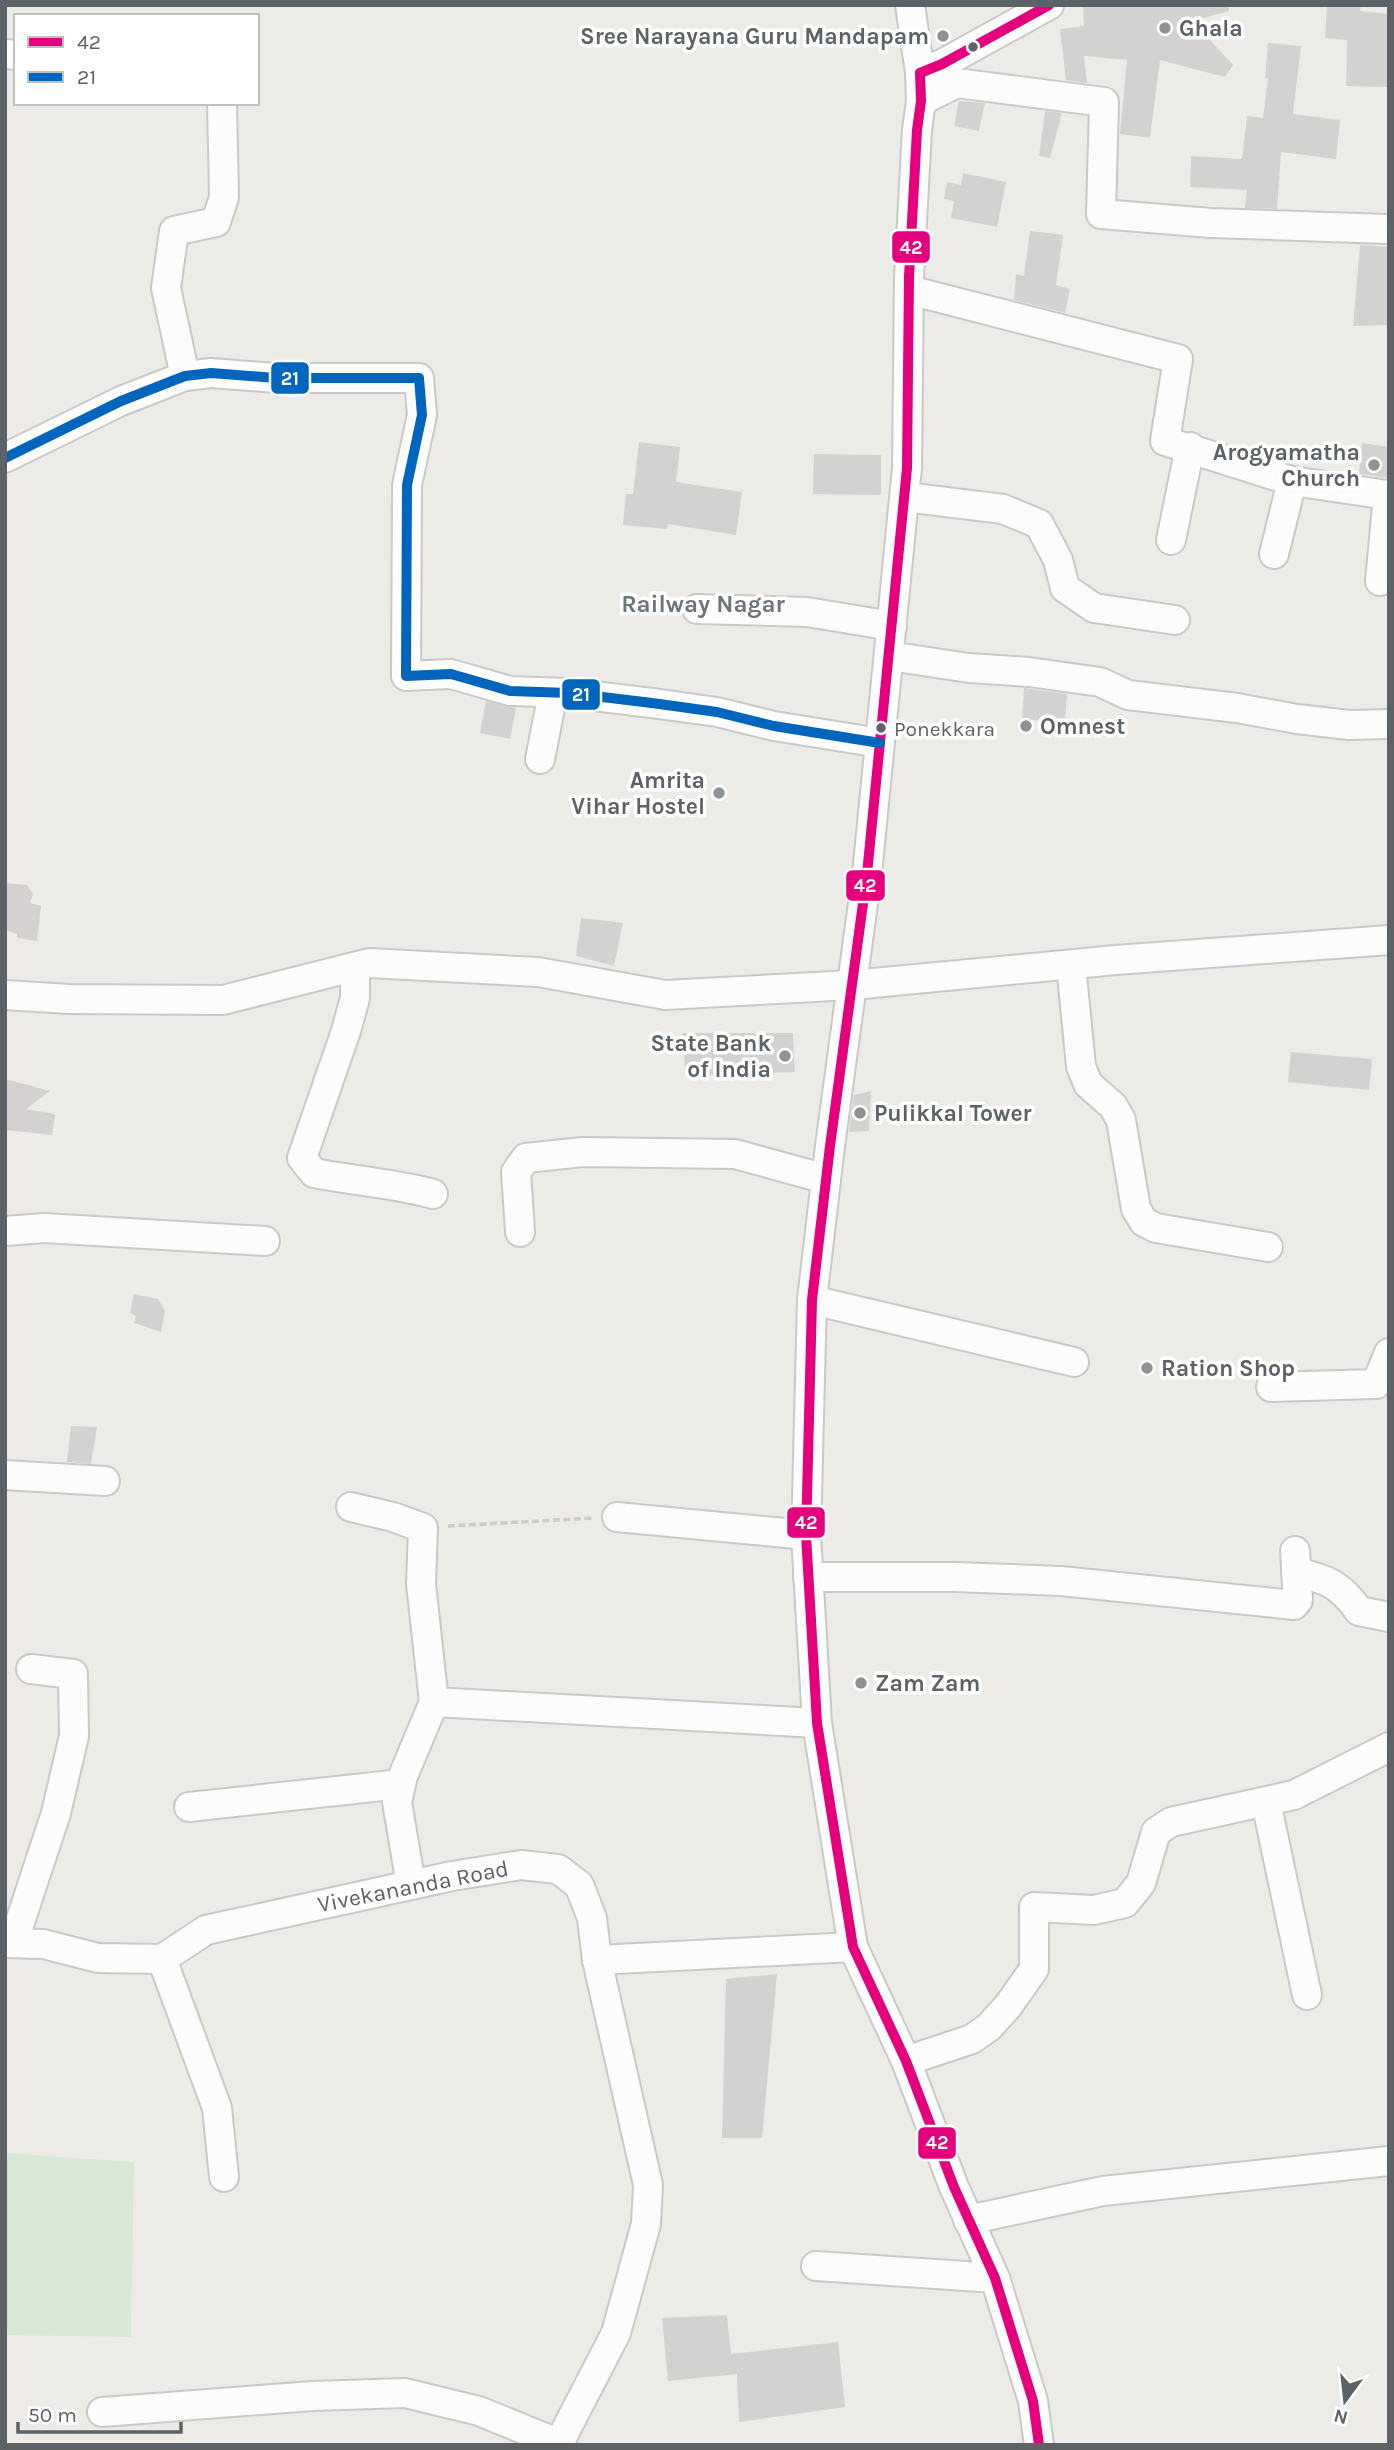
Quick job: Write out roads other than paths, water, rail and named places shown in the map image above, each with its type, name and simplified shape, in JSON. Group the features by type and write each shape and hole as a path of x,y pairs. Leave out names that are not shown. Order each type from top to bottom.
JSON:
{"street":[{"path":"910,5 921,87 909,290 907,468 880,743 812,1300 806,1535 808,1577 817,1723 853,1947 906,2061 968,2220 995,2278 1033,2401 1039,2445"},
{"path":"921,87 942,64 1049,5"},
{"path":"921,87 957,83 1104,102 1101,214 1211,223 1387,229"},
{"path":"185,376 166,288 174,231 216,222 224,197 222,105"},
{"path":"909,290 1178,359 1165,441 1292,481 1388,495 1380,581"},
{"path":"5,458 121,401 185,376 211,373 276,378 419,378 422,415 407,485 406,676 451,674 510,691 652,703 717,712 774,726 880,743"},
{"path":"1171,540 1190,447"},
{"path":"1274,554 1292,481"},
{"path":"905,497 1003,509 1039,524 1058,560 1065,588 1094,608 1175,620"},
{"path":"697,609 807,612 892,626"},
{"path":"889,656 969,668 1029,672 1100,682 1128,695 1237,708 1297,719 1349,725 1389,724"},
{"path":"540,759 553,693"},
{"path":"5,995 69,999 223,1000 369,963 538,972 666,995 852,985 1116,960 1389,940"},
{"path":"1070,965 1081,1066 1088,1084 1113,1106 1121,1120 1136,1209 1144,1222 1156,1228 1268,1247"},
{"path":"355,967 355,998 346,1031 302,1158 314,1173 408,1187 433,1194"},
{"path":"520,1231 516,1172 526,1158 583,1152 735,1154 826,1179"},
{"path":"5,1231 44,1228 265,1241"},
{"path":"812,1300 1074,1362"},
{"path":"1270,1387 1376,1384 1389,1353"},
{"path":"5,1475 105,1481"},
{"path":"351,1507 393,1517 423,1528 421,1584 434,1702 401,1784 397,1802 411,1885"},
{"path":"617,1517 806,1535"},
{"path":"808,1577 955,1577 1061,1581 1294,1605 1298,1600 1295,1562 1346,1593 1359,1612 1389,1618"},
{"path":"31,1669 73,1674 74,1736 56,1813 9,1943 43,1944 98,1958 162,1959 217,2108 224,2177"},
{"path":"434,1702 817,1723"},
{"path":"906,2061 971,2039 989,2027 1008,2006 1034,1969 1034,1908 1094,1910 1125,1903 1141,1883 1156,1832 1163,1827 1185,1817 1294,1795 1389,1747"},
{"path":"189,1807 401,1784"},
{"path":"1266,1802 1307,1995"},
{"name":"Vivekananda Road","path":"162,1959 206,1930 411,1885 521,1865 558,1870 579,1885 592,1918 597,1960 648,2185 646,2224 616,2333 559,2444"},
{"path":"597,1960 853,1947"},
{"path":"968,2220 1103,2192 1389,2161"},
{"path":"816,2266 995,2278"},
{"path":"102,2412 312,2396 405,2393 479,2411 559,2444"}],"place":[{"name":"Ghala","path":"1165,28"},
{"name":"Sree Narayana Guru Mandapam","path":"943,36"},
{"name":"Arogyamatha Church","path":"1374,465"},
{"name":"Omnest","path":"1026,726"},
{"name":"Ponekkara","path":"881,728"},
{"name":"Amrita Vihar Hostel","path":"719,793"},
{"name":"State Bank of India","path":"785,1056"},
{"name":"Pulikkal Tower","path":"860,1113"},
{"name":"Ration Shop","path":"1147,1368"},
{"name":"Zam Zam","path":"861,1683"}],"district":[{"name":"Railway Nagar","path":"703,604"}]}
